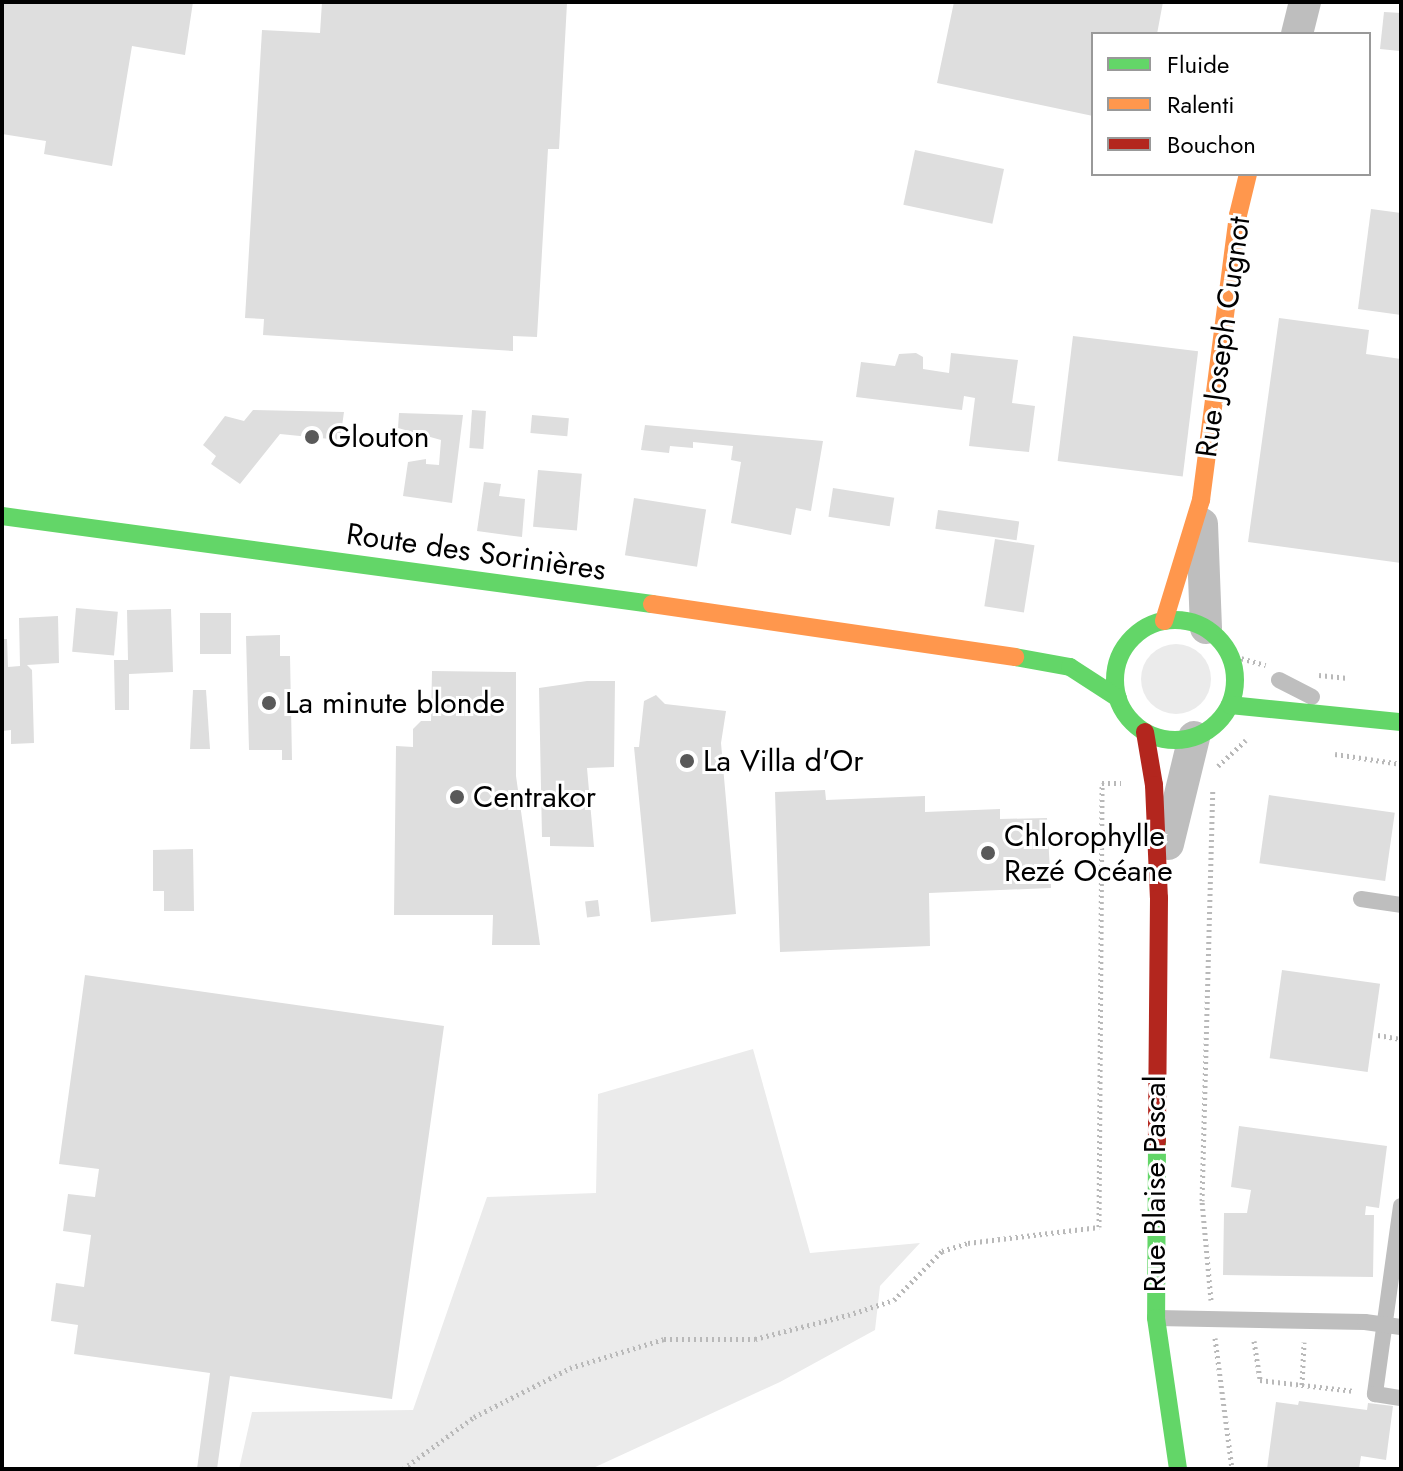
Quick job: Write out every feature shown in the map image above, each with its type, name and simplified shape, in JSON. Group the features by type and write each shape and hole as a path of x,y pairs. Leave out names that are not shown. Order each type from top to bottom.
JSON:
{"main road":[{"name":"Rue Joseph Cugnot","path":"1164,621 1201,500 1238,215 1248,176"},
{"name":"Route des Sorinières","path":"2,516 943,644 1070,667 1118,698 1145,732"},
{"path":"1103,638 1133,637 1164,621 1206,628 1257,674 1324,687"},
{"path":"1118,698 1117,665 1133,637"},
{"name":"Route des Sorinières","path":"943,644 1039,641"},
{"path":"1145,732 1177,740 1194,737 1221,718 1257,674"},
{"path":"1230,705 1275,707 1401,722"},
{"name":"Rue Blaise Pascal","path":"1145,732 1154,785 1159,898 1156,1318 1178,1469"}],"street":[{"path":"1298,32 1305,2"},
{"name":"Rue Joseph Cugnot","path":"1201,500 1206,628"},
{"name":"Rue Blaise Pascal","path":"1159,898 1174,809 1194,737"}],"lane":[{"path":"1257,674 1305,697 1401,708"},
{"path":"1275,707 1305,697"},
{"path":"1361,899 1401,905"},
{"path":"1401,1206 1382,1324 1375,1394 1401,1398"},
{"path":"1156,1318 1305,1321 1401,1327"}],"path":[{"path":"1232,1469 1213,1319 1202,1186 1213,787 1216,769 1246,740 1258,742"},
{"path":"1328,753 1401,764"},
{"path":"403,1469 474,1417 570,1368 664,1339 755,1339 848,1315 894,1300 942,1251 968,1243 1099,1227 1102,783 1154,785"},
{"path":"1378,1035 1401,1039"},
{"path":"1251,1320 1260,1380 1375,1394"},
{"path":"1302,1385 1305,1321"}],"shaded area":[{"path":"1176,644 1201,654 1211,679 1201,704 1176,714 1151,704 1141,679 1151,654"},
{"path":"753,1049 810,1253 920,1243 880,1286 875,1330 780,1382 591,1469 239,1469 252,1412 413,1410 487,1197 596,1193 598,1094"}],"building":[{"path":"2,2 193,2 185,55 132,46 112,166 44,154 46,141 2,134"},
{"path":"322,2 567,3 559,149 548,149 537,337 513,336 513,351 263,335 264,319 245,318 262,30 320,33"},
{"path":"954,2 1163,2 1157,32 1091,32 1091,116 937,83"},
{"path":"1384,12 1401,13 1400,51 1380,49"},
{"path":"915,150 1004,169 992,224 903,205"},
{"path":"1371,209 1401,213 1401,315 1358,309"},
{"path":"1279,318 1369,330 1366,354 1401,359 1401,563 1248,542"},
{"path":"1073,336 1198,351 1183,476 1058,461"},
{"path":"916,353 923,357 923,369 949,373 951,353 1018,360 1012,403 1035,406 1029,452 969,446 975,398 964,396 962,410 856,397 861,362 895,366 899,354"},
{"path":"253,410 344,412 340,440 280,434 240,484 211,464 216,456 203,445 225,416 244,421"},
{"path":"472,410 486,411 483,449 469,448"},
{"path":"399,413 463,415 452,503 403,496 408,462 426,459 426,464 439,465 441,440 398,428"},
{"path":"532,415 569,418 567,436 530,433"},
{"path":"645,425 823,441 811,511 796,508 791,535 731,523 741,462 731,460 733,446 693,442 693,448 670,446 669,453 641,450"},
{"path":"538,470 582,474 577,531 533,527"},
{"path":"484,482 501,484 499,496 525,499 522,537 477,531"},
{"path":"833,488 894,498 890,526 828,517"},
{"path":"634,498 706,509 697,567 625,555"},
{"path":"938,510 1019,521 1017,540 935,529"},
{"path":"995,539 1035,545 1024,612 984,606"},
{"path":"76,608 118,612 114,655 72,652"},
{"path":"171,609 173,672 129,674 129,710 115,710 114,660 128,660 127,610"},
{"path":"200,613 231,613 231,654 200,654"},
{"path":"58,616 59,663 27,665 32,670 34,743 11,744 11,730 2,731 2,639 7,639 8,667 20,666 19,618"},
{"name":"La minute blonde","path":"280,635 280,656 290,656 292,760 282,760 282,750 249,750 246,636"},
{"name":"Centrakor","path":"432,671 516,672 516,776 540,945 492,945 493,915 394,915 396,746 413,747 413,729 421,721 431,721"},
{"path":"587,681 615,681 614,767 587,768 594,847 550,846 550,837 542,837 539,688"},
{"path":"193,690 206,690 210,749 190,749"},
{"path":"656,695 665,704 726,711 721,743 736,914 651,922 634,747 639,747 644,701"},
{"path":"825,790 826,800 925,796 925,812 1000,809 1000,819 1047,818 1051,888 929,893 930,946 780,952 775,792"},
{"path":"1269,795 1395,813 1385,881 1259,863"},
{"path":"193,849 194,911 164,911 164,891 153,891 153,850"},
{"path":"598,900 600,916 587,917 585,902"},
{"path":"1282,970 1380,984 1368,1072 1270,1058"},
{"path":"85,975 444,1026 392,1399 230,1376 217,1469 197,1469 210,1373 74,1354 78,1325 51,1321 56,1283 84,1287 91,1235 63,1231 68,1194 95,1197 99,1169 59,1164"},
{"path":"1239,1126 1387,1146 1379,1208 1366,1206 1365,1215 1374,1215 1373,1277 1223,1275 1224,1213 1247,1213 1251,1190 1231,1187"},
{"path":"1299,1401 1367,1410 1368,1403 1393,1406 1386,1460 1361,1456 1359,1469 1267,1469 1276,1402 1298,1405"}],"traffic: fast":[{"path":"2,516 652,604"},
{"path":"1175,620 1198,625 1217,638 1230,657 1235,680 1230,703 1217,722 1198,735 1175,740 1152,735 1133,722 1120,703 1115,680 1120,657 1133,638 1152,625 1175,620"},
{"path":"1015,657 1070,667 1118,698"},
{"path":"1230,705 1401,722"},
{"path":"1157,1142 1156,1318 1178,1469"}],"traffic: slow":[{"path":"1164,621 1201,500 1238,215 1248,176"},
{"path":"652,604 1015,657"}],"traffic: jam":[{"path":"1145,732 1154,785 1159,898 1157,1142"}],"place":[{"name":"Glouton","path":"312,437"},
{"name":"La minute blonde","path":"269,703"},
{"name":"La Villa d'Or","path":"687,761"},
{"name":"Centrakor","path":"457,797"},
{"name":"Chlorophylle Rezé Océane","path":"988,853"}]}
